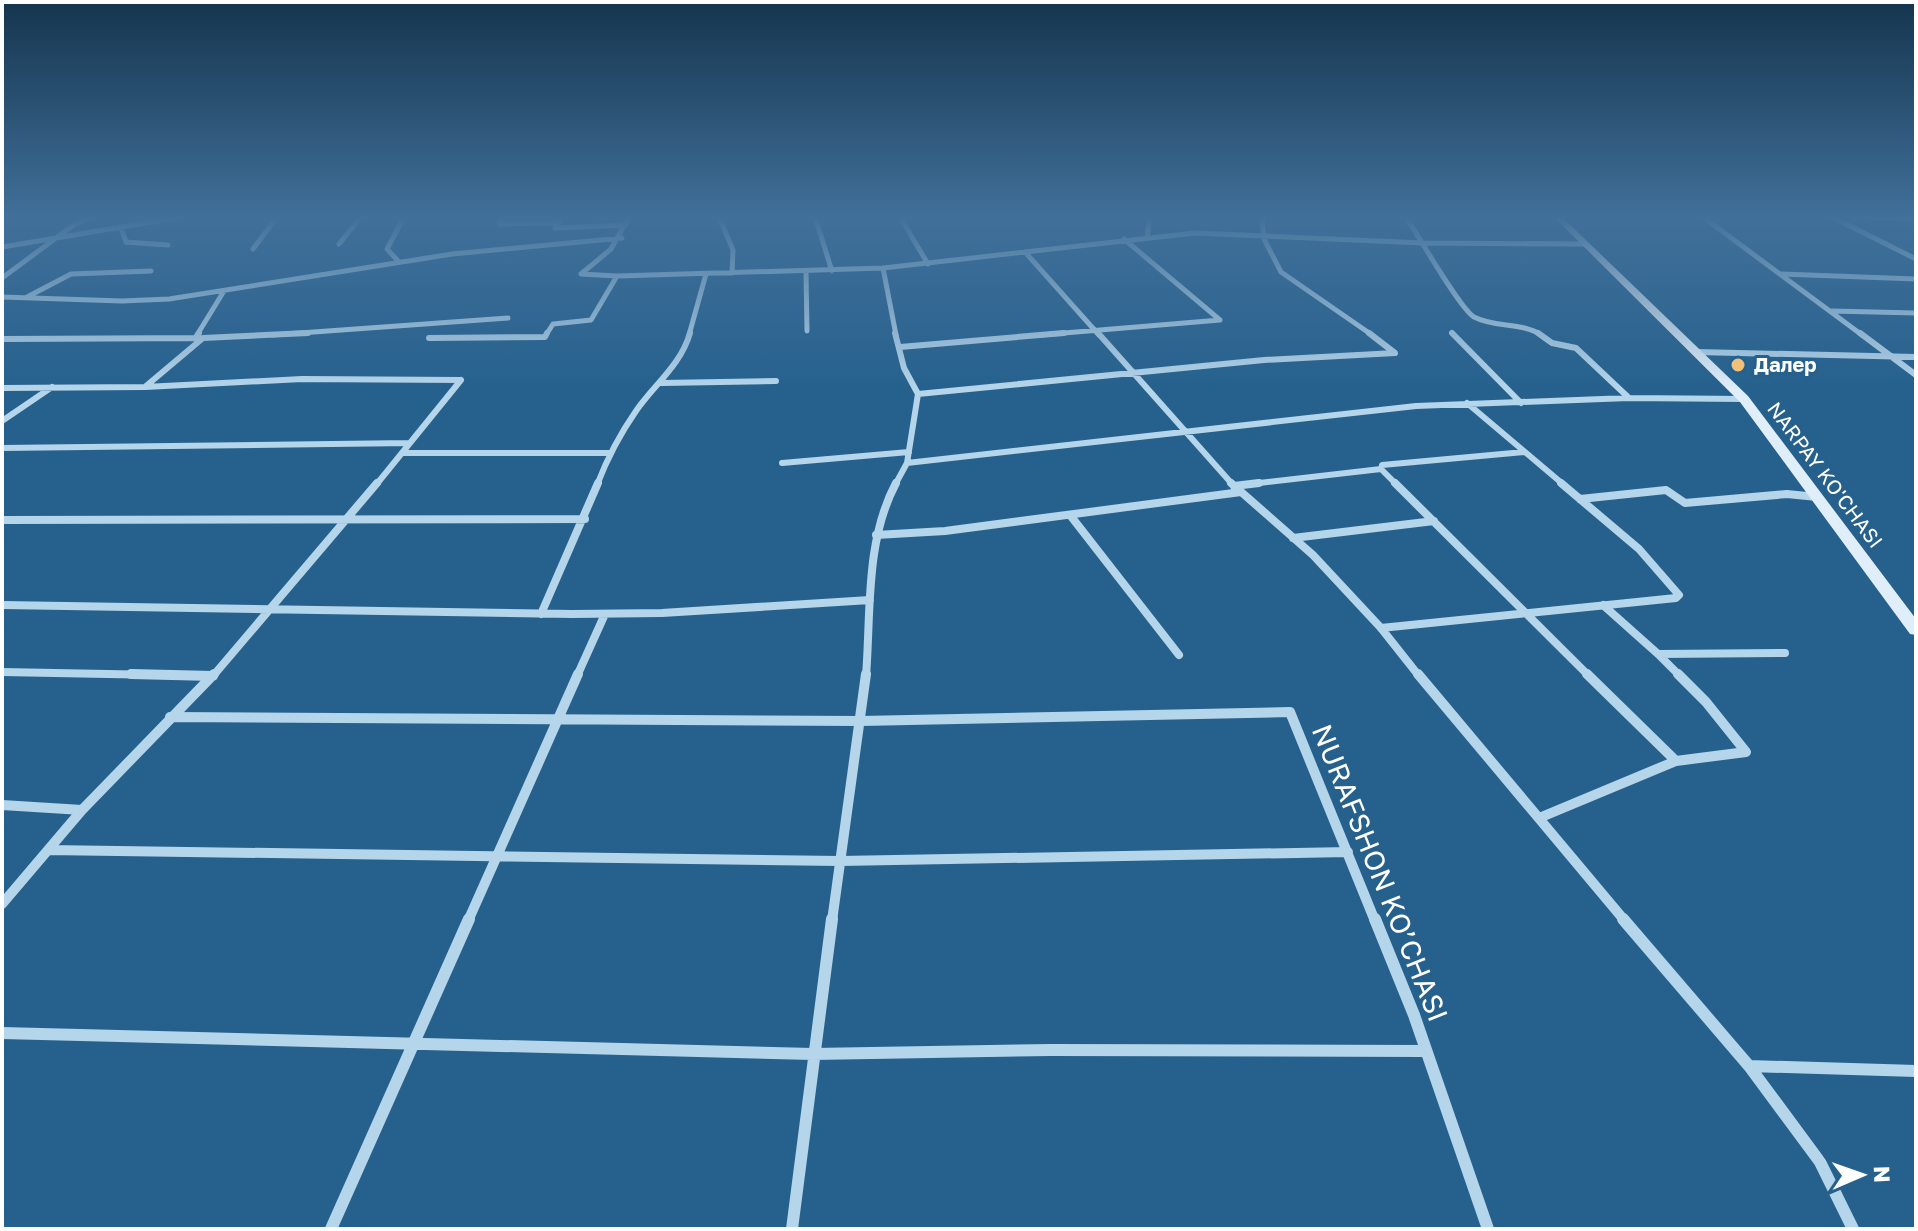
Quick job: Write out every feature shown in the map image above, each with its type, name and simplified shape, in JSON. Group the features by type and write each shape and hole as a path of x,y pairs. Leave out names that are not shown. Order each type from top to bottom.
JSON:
{"main road":[{"name":"NARPAY KO'CHASI","path":"1616,274 1744,399 1916,630"}],"street":[{"path":"26,297 70,274"},
{"path":"2,297 122,301 224,291 324,274"},
{"path":"589,274 686,274"},
{"path":"541,614 585,519 611,453 637,409 661,383 688,340 706,274"},
{"path":"806,274 807,331"},
{"path":"884,274 900,347 911,386 918,394"},
{"path":"1046,274 1238,489 1293,538 1381,628 1749,1066 1820,1162 1853,1229"},
{"path":"900,347 1220,320 1166,274"},
{"path":"918,394 1264,360 1395,353 1338,309 1285,274"},
{"path":"1444,274 1470,315 1492,324 1532,329 1552,343 1576,348 1629,398"},
{"path":"1783,274 1916,375"},
{"path":"1794,274 1916,279"},
{"path":"429,338 545,337 553,324 591,320 617,276"},
{"path":"145,387 200,337 224,291"},
{"path":"1831,311 1916,313"},
{"path":"2,339 200,337 335,331 468,318 508,318"},
{"path":"1452,333 1521,403"},
{"path":"1697,352 1916,357"},
{"path":"2,388 145,387 302,379 461,380 213,676 82,810 2,904"},
{"path":"661,383 776,381"},
{"path":"2,421 53,387"},
{"path":"792,1229 813,1054 861,721 876,535 886,502 908,458 918,394"},
{"path":"782,463 908,458 1186,433 1357,411 1466,403 1629,398 1744,399"},
{"path":"1381,628 1676,598 1679,595 1639,549 1466,403"},
{"path":"2,448 410,443"},
{"path":"876,535 945,531 1070,515 1381,469 1382,465 1524,452"},
{"path":"402,453 611,453"},
{"path":"1381,469 1523,613 1676,761"},
{"path":"1580,499 1666,490 1685,503 1787,494 1817,497"},
{"path":"1070,515 1179,655"},
{"path":"2,520 585,519"},
{"path":"1293,538 1434,521"},
{"path":"2,605 605,614 870,600"},
{"path":"1539,818 1676,761 1746,752 1706,702 1603,605"},
{"path":"331,1229 605,614"},
{"path":"1658,654 1785,653"},
{"path":"2,672 213,676"},
{"name":"NURAFSHON KO’CHASI","path":"861,721 1290,712 1414,1015 1488,1229"},
{"path":"170,717 861,721"},
{"path":"2,805 82,810"},
{"path":"48,850 840,861 1348,852"},
{"path":"2,1033 813,1054 1051,1050 1425,1051"},
{"path":"1749,1066 1916,1071"}],"place":[{"name":"Далер","path":"1738,365"}]}
